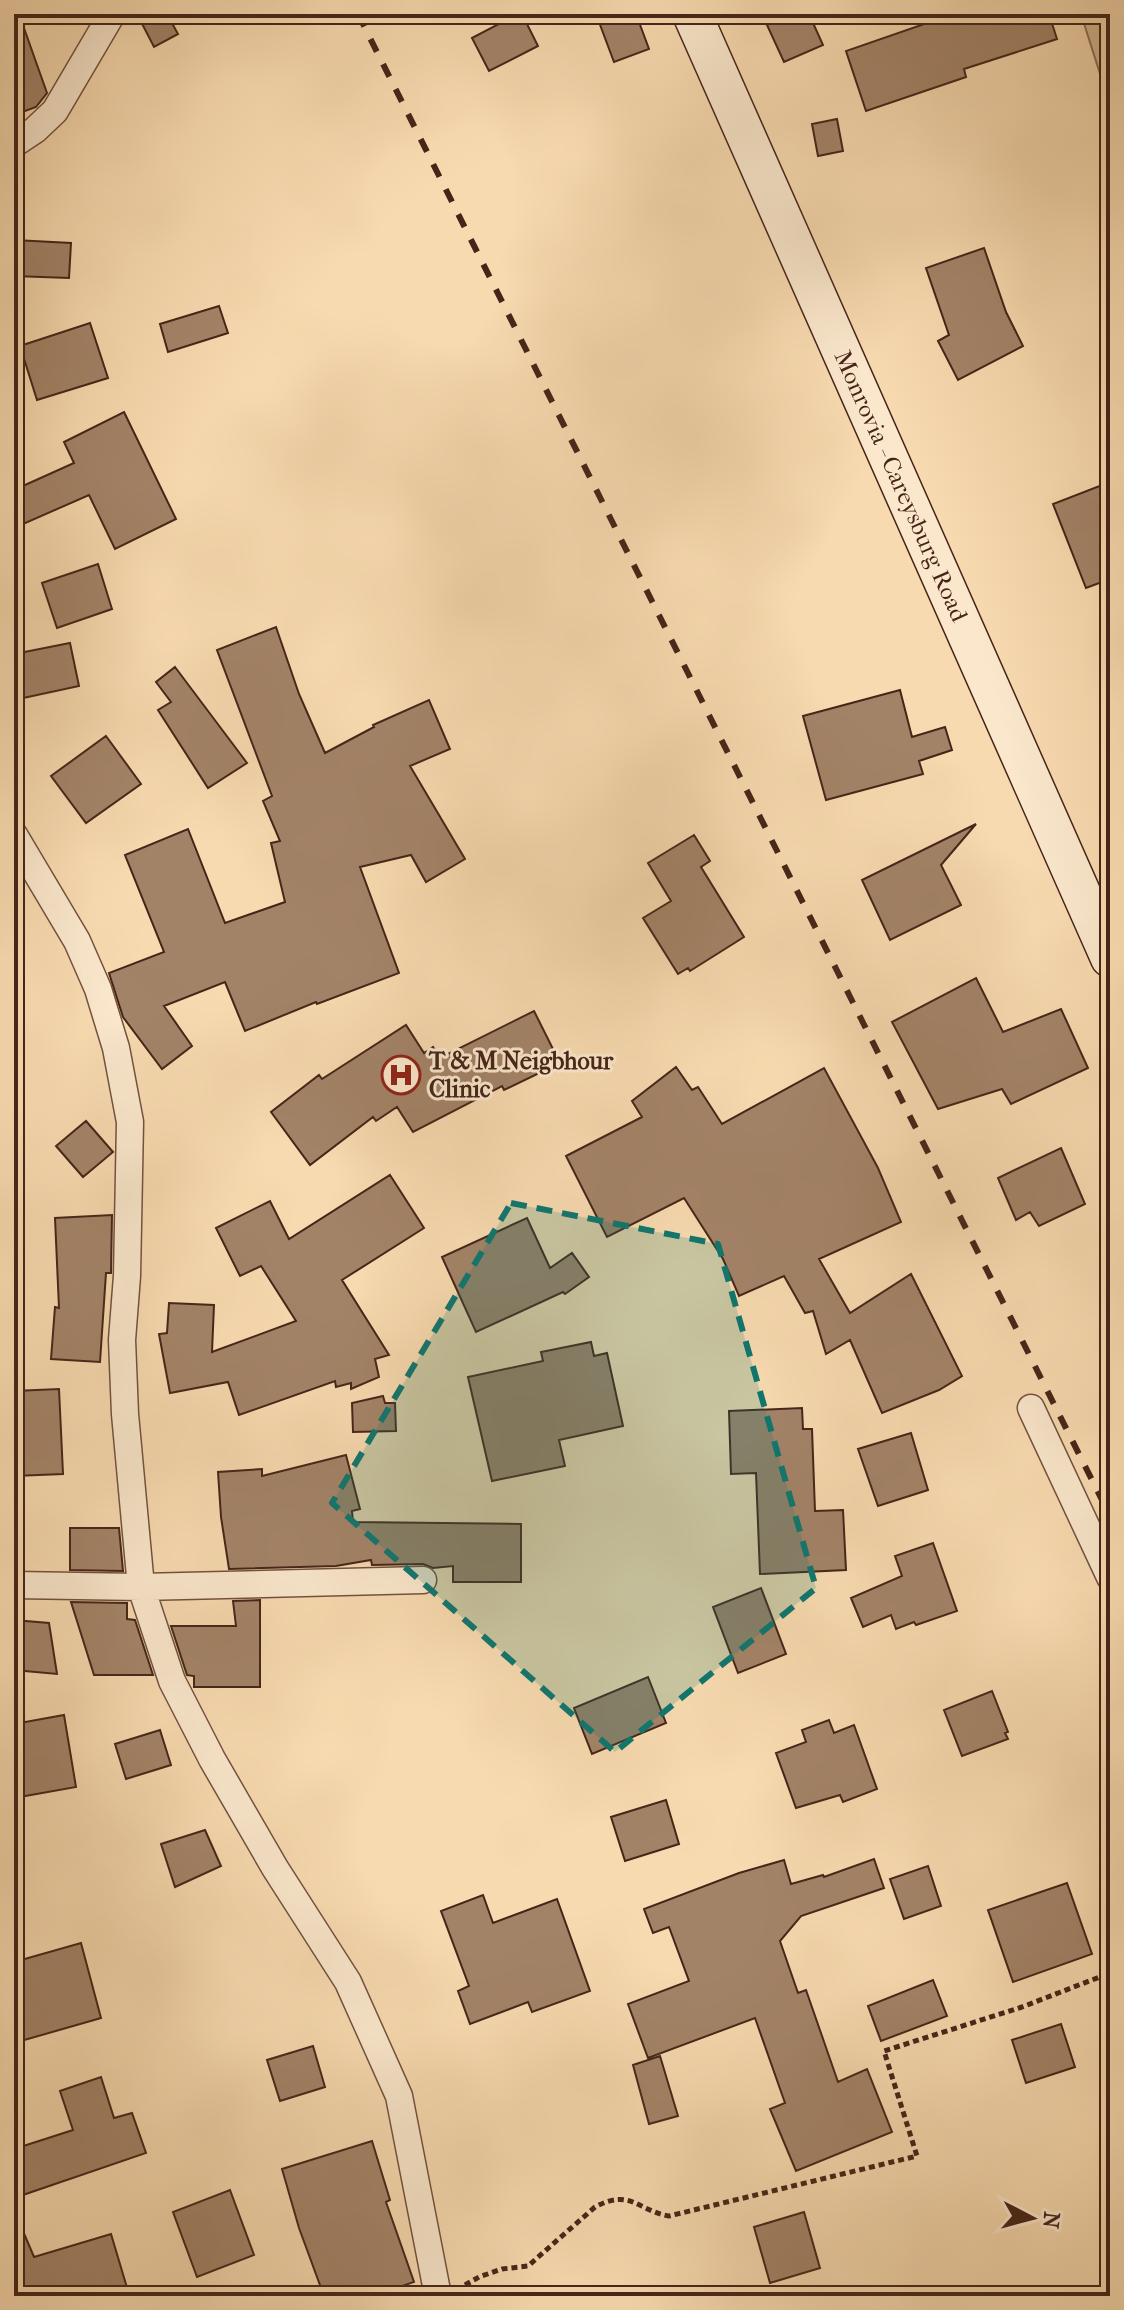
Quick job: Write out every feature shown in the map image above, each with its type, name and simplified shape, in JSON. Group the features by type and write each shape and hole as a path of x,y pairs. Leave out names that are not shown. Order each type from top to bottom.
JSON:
{"main road":[{"name":"Monrovia - Careysburg Road","path":"692,14 1110,958"}],"street":[{"path":"14,144 55,111 112,14"},
{"path":"14,835 77,941 98,989 116,1048 130,1122 127,1276 122,1340 125,1414 141,1587 172,1681 212,1759 275,1868 348,1982 399,2096 447,2293"},
{"path":"1031,1408 1110,1577"},
{"path":"14,1585 141,1587 423,1580"}],"path":[{"path":"447,2293 502,2269 528,2266 595,2207 608,2201 622,2198 669,2216 917,2156 884,2051 1022,2007 1110,1973"}],"highlighted area":[{"path":"511,1203 718,1244 816,1588 615,1752 332,1503"}],"shaded area":[{"path":"1081,14 1110,14 1110,105"}],"building":[{"path":"14,14 19,14 47,93 36,107 14,115"},
{"path":"137,14 167,14 178,34 154,47"},
{"path":"522,14 538,46 489,71 472,38"},
{"path":"596,14 636,14 649,49 614,62"},
{"path":"791,14 809,14 823,45 784,62 767,25"},
{"path":"953,14 1049,14 1057,39 964,69 966,77 866,111 846,51"},
{"path":"837,119 843,151 818,156 812,124"},
{"path":"14,240 71,243 69,278 14,276"},
{"path":"984,248 1006,312 1023,346 958,380 938,341 949,335 926,268"},
{"path":"219,306 228,333 168,352 160,324"},
{"path":"90,323 108,378 37,400 20,346"},
{"path":"124,412 176,519 115,549 89,495 14,528 14,490 74,463 64,442"},
{"path":"1110,482 1110,579 1086,588 1053,504"},
{"path":"98,564 112,609 57,628 42,583"},
{"path":"276,627 299,694 325,753 373,725 429,700 450,749 410,766 465,859 426,882 411,855 360,867 399,973 245,1031 225,982 164,1006 192,1046 162,1069 123,1017 109,973 164,952 125,855 188,829 225,923 285,902 271,843 280,841 263,801 272,796 217,650"},
{"path":"70,643 79,686 14,700 14,654"},
{"path":"175,667 247,763 208,788 158,710 171,702 156,682"},
{"path":"900,690 912,737 945,727 952,750 919,761 923,774 826,800 803,716"},
{"path":"106,736 141,784 86,823 51,776"},
{"path":"976,824 941,865 961,905 890,940 862,880"},
{"path":"694,835 710,861 701,867 744,937 690,971 688,968 678,974 643,918 671,901 648,863"},
{"path":"976,978 1003,1032 1061,1009 1088,1068 1011,1104 1002,1089 938,1109 892,1022"},
{"path":"534,1011 560,1063 504,1090 502,1086 413,1132 397,1107 376,1121 373,1117 310,1165 271,1112 319,1075 322,1079 406,1025 424,1053 433,1047 440,1058"},
{"path":"676,1067 692,1090 698,1087 722,1124 824,1068 878,1168 901,1222 819,1259 850,1313 911,1274 962,1376 939,1390 882,1413 850,1340 826,1354 813,1311 805,1313 784,1276 739,1296 723,1259 684,1198 607,1237 566,1156 642,1117 632,1101"},
{"path":"86,1121 113,1152 83,1177 56,1146"},
{"path":"1061,1148 1085,1204 1039,1226 1030,1212 1016,1220 998,1178"},
{"path":"390,1175 424,1228 342,1280 389,1355 375,1359 379,1377 351,1389 351,1383 336,1387 335,1381 239,1415 228,1382 170,1393 159,1334 167,1333 169,1303 214,1305 212,1352 296,1321 261,1266 240,1276 216,1228 270,1201 289,1239"},
{"path":"112,1215 111,1273 106,1273 100,1362 51,1359 55,1307 59,1308 55,1218"},
{"path":"527,1218 550,1268 572,1253 589,1277 565,1294 563,1292 476,1332 442,1257"},
{"path":"591,1342 594,1356 607,1353 623,1426 559,1440 565,1466 492,1481 468,1377 543,1361 541,1352"},
{"path":"59,1389 63,1474 14,1476 14,1391"},
{"path":"383,1396 385,1403 395,1403 396,1431 353,1432 352,1403"},
{"path":"802,1408 803,1429 812,1429 815,1511 843,1510 846,1570 760,1574 756,1473 731,1474 729,1411"},
{"path":"911,1433 928,1490 878,1506 858,1449"},
{"path":"346,1455 360,1509 352,1511 353,1522 521,1524 521,1582 453,1582 453,1566 372,1565 371,1560 336,1566 229,1569 218,1472 262,1469 262,1476"},
{"path":"70,1528 119,1528 123,1571 70,1570"},
{"path":"933,1543 957,1611 896,1629 891,1615 863,1627 851,1598 902,1576 895,1556"},
{"path":"761,1588 786,1654 738,1673 713,1607"},
{"path":"260,1600 260,1687 194,1687 194,1676 187,1675 171,1626 236,1626 233,1601"},
{"path":"71,1602 127,1603 127,1619 135,1620 153,1675 94,1675"},
{"path":"14,1620 49,1623 57,1674 14,1670"},
{"path":"648,1677 666,1723 592,1754 574,1708"},
{"path":"992,1691 1008,1739 962,1756 944,1710"},
{"path":"64,1715 76,1787 14,1798 14,1724"},
{"path":"829,1720 834,1733 854,1725 877,1789 843,1802 840,1795 796,1808 776,1753 806,1742 802,1730"},
{"path":"160,1730 171,1765 126,1779 115,1744"},
{"path":"666,1800 679,1844 625,1861 611,1817"},
{"path":"205,1830 221,1866 175,1887 161,1844"},
{"path":"874,1859 884,1888 801,1916 780,1941 798,1993 806,1990 838,2082 867,2069 892,2132 796,2171 770,2109 785,2103 755,2018 648,2058 628,2004 689,1981 669,1927 653,1933 644,1909 739,1873 784,1860 791,1884 824,1877"},
{"path":"928,1866 941,1906 904,1919 890,1879"},
{"path":"1067,1883 1092,1954 1013,1982 988,1910"},
{"path":"483,1895 493,1923 557,1899 590,1991 532,2012 528,2002 470,2024 458,1991 469,1986 441,1911"},
{"path":"81,1943 101,2018 14,2043 14,1962"},
{"path":"933,1980 947,2016 881,2041 868,2006"},
{"path":"1061,2024 1075,2067 1026,2083 1012,2040"},
{"path":"313,2046 325,2087 280,2101 267,2060"},
{"path":"660,2056 678,2116 649,2124 633,2065"},
{"path":"101,2077 114,2118 132,2113 146,2153 14,2198 14,2149 73,2130 60,2091"},
{"path":"372,2141 390,2200 386,2202 414,2282 373,2296 324,2296 282,2169"},
{"path":"230,2190 254,2255 197,2277 173,2212"},
{"path":"14,2210 34,2257 111,2234 128,2291 110,2296 14,2296"},
{"path":"804,2212 820,2268 770,2283 754,2227"}],"railway":[{"path":"358,14 1110,1516"}],"place":[{"name":"T & M Neigbhour Clinic","path":"401,1075"}]}
